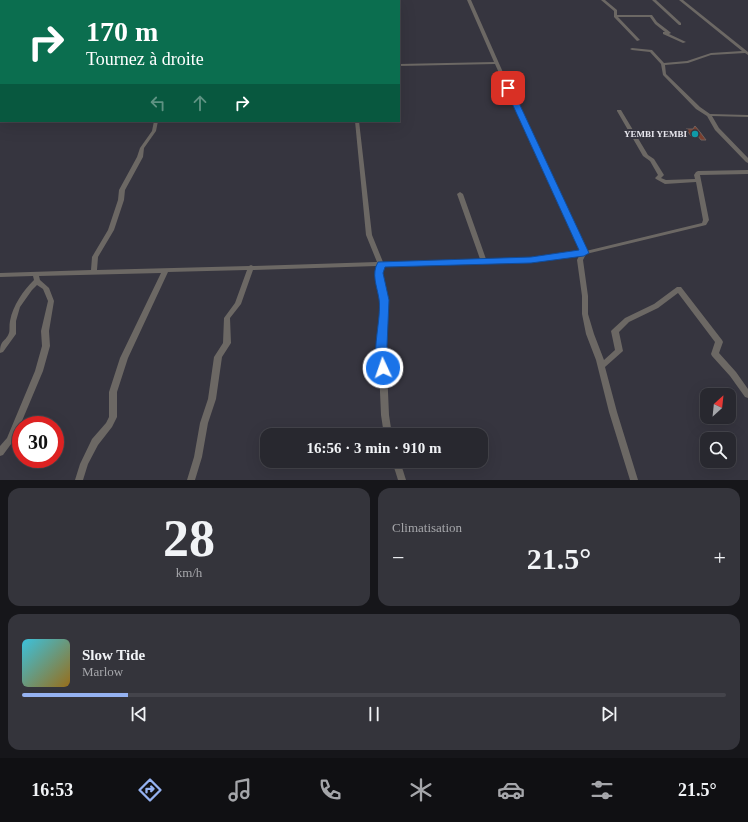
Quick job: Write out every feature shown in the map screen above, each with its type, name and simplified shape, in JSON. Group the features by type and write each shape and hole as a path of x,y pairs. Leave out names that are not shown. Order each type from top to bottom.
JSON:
{"street":[{"path":"469,0 584,253"},
{"path":"603,0 616,12 615,16 638,40"},
{"path":"654,0 680,24"},
{"path":"681,0 741,48 747,51"},
{"path":"615,16 652,16 656,23 669,33 664,33 684,42"},
{"path":"632,49 651,51 663,64 664,74 698,108 709,115 718,129 748,161"},
{"path":"663,64 688,62 711,54 747,51"},
{"path":"400,65 497,63"},
{"path":"619,112 646,156 659,170 661,175 658,178 665,182 699,180"},
{"path":"709,115 748,116"},
{"path":"94,273 95,257 111,230 121,200 122,190 140,158 142,148 154,131 156,122"},
{"path":"357,122 369,235 382,264 378,273 384,300 382,346 387,428"},
{"path":"0,275 37,278 94,273 531,260 584,253 704,224 706,220 698,173 748,172"},
{"path":"460,194 484,261"},
{"path":"584,253 580,260 585,296 585,314 634,480"},
{"path":"192,480 204,423 212,398 218,357 227,343 227,318 238,304 251,268"},
{"path":"79,480 84,464 95,442 109,425 113,417 113,392 122,364 164,271"},
{"path":"0,350 12,334 17,308 37,278"},
{"path":"0,452 10,440 38,371 46,346 45,331 51,301 46,288 37,278"},
{"path":"601,366 619,351 615,331 627,320 656,306 679,290 719,342 714,354 733,374 748,394"},
{"path":"398,468 402,480"}],"building":[{"name":"YEMBI YEMBI","path":"695,126 706,140 701,140 698,136 691,136 686,129 693,129"}],"place":[{"name":"YEMBI YEMBI","path":"695,134"}],"route":[{"path":"383,368 382,346 384,300 378,273 382,264 531,260 584,253 508,88"}]}
